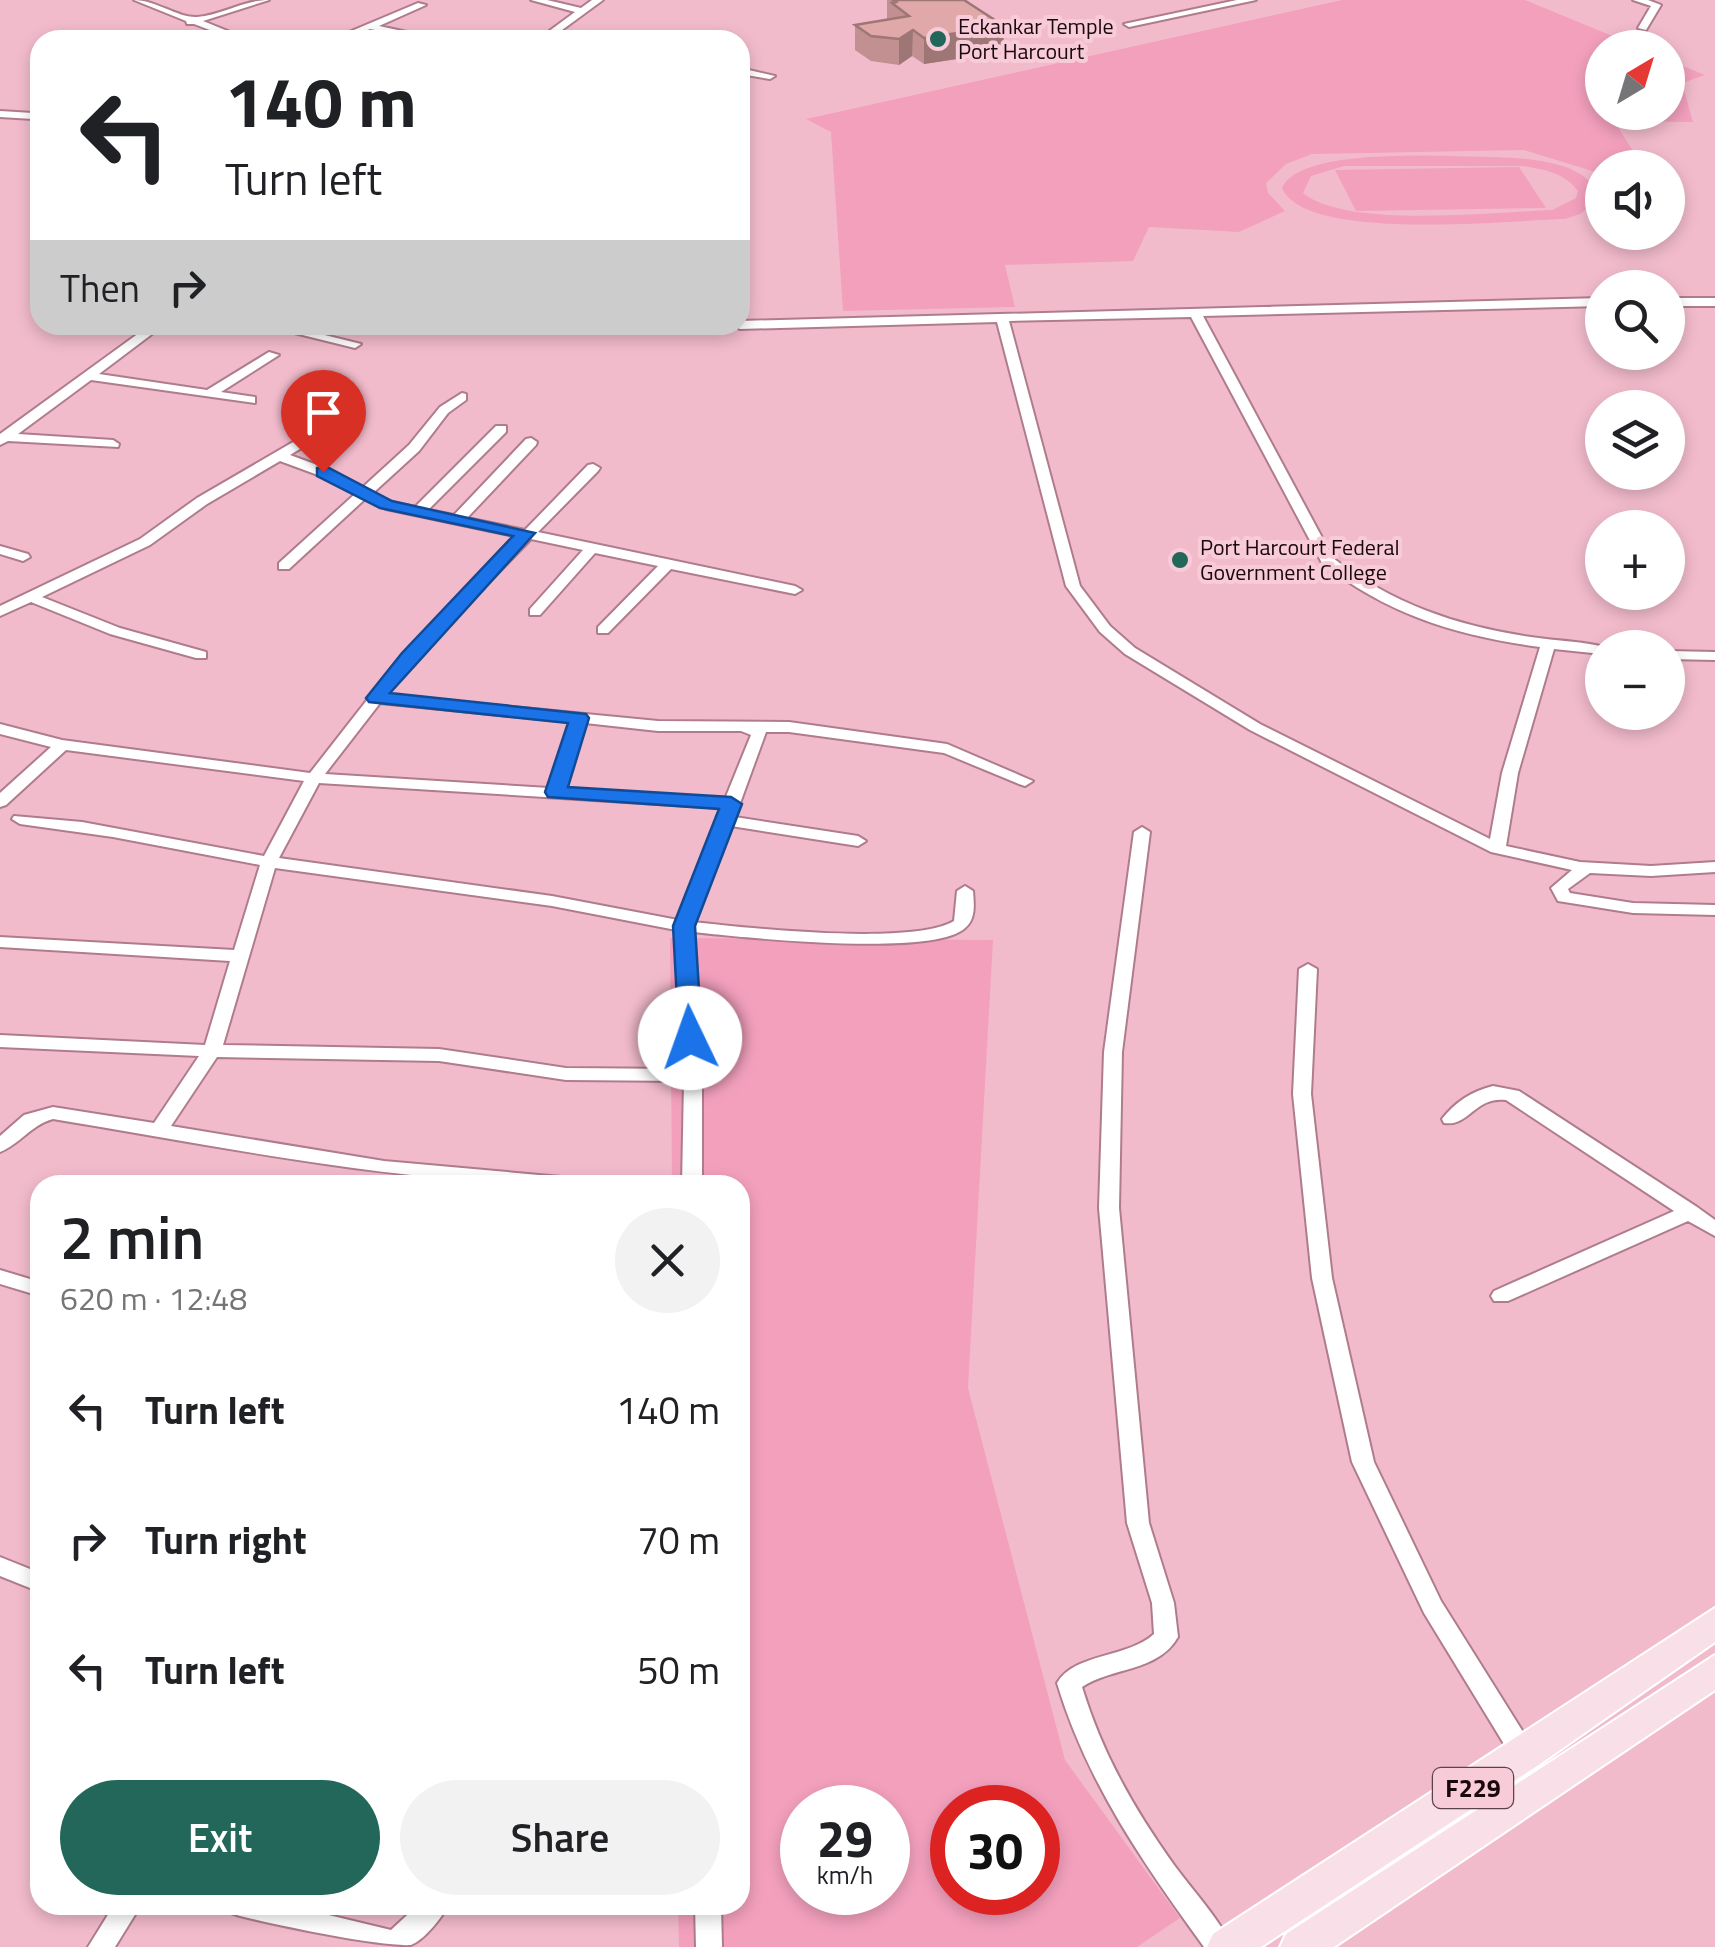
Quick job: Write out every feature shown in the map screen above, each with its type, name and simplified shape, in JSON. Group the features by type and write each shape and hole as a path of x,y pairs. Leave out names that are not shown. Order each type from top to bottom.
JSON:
{"main road":[{"name":"F229","path":"1227,1947 1524,1755 1715,1623"},
{"name":"F229","path":"1300,1947 1715,1670"}],"street":[{"path":"139,0 214,30"},
{"path":"190,22 264,0"},
{"path":"536,0 581,11"},
{"path":"555,30 598,0"},
{"path":"1129,24 1250,0"},
{"path":"1638,0 1656,5 1644,28"},
{"path":"359,30 422,5"},
{"path":"368,26 386,30"},
{"path":"750,72 770,76"},
{"path":"0,114 30,116"},
{"path":"750,325 1585,302"},
{"path":"1685,302 1715,302"},
{"path":"1195,312 1327,560 1358,585 1398,607 1450,624 1585,648"},
{"path":"1002,317 1074,586 1105,629 1168,677 1255,727 1497,849 1584,868 1651,872 1715,867"},
{"path":"928,334 935,318"},
{"path":"3,439 144,335"},
{"path":"314,335 355,344"},
{"path":"212,392 273,355"},
{"path":"87,376 251,400"},
{"path":"284,566 462,398"},
{"path":"0,612 145,542 202,501 336,423"},
{"path":"420,511 500,429"},
{"path":"3,439 114,444"},
{"path":"458,519 531,442"},
{"path":"280,456 323,472 361,495 420,511 795,590"},
{"path":"158,1132 212,1050 269,862 314,778 408,657 593,468"},
{"path":"535,612 592,548"},
{"path":"0,550 22,557"},
{"path":"603,630 668,564"},
{"path":"30,597 115,630 201,655"},
{"path":"1497,849 1510,773 1548,644"},
{"path":"1685,655 1715,656"},
{"path":"376,698 579,718 790,727 947,749 1026,781"},
{"path":"556,792 579,718"},
{"path":"692,1175 692,1075 684,926 759,734 755,728"},
{"path":"0,729 62,745 314,778 556,792 728,812 858,841"},
{"path":"0,802 62,745"},
{"path":"20,819 122,830 269,862 554,901 684,926 879,938 936,933 957,928 965,916 965,891"},
{"path":"1142,832 1113,1052 1108,1208 1138,1523 1162,1604 1166,1637 1136,1659 1084,1671 1068,1683 1076,1713 1119,1808 1219,1947"},
{"path":"1584,868 1559,888 1564,896 1605,906 1715,910"},
{"path":"0,942 242,956"},
{"path":"1308,969 1302,1094 1322,1278 1362,1462 1432,1606 1524,1755"},
{"path":"0,1041 212,1050 389,1052 566,1074 692,1075"},
{"path":"1451,1120 1481,1093 1495,1090 1512,1095 1715,1230"},
{"path":"0,1146 31,1119 53,1113 384,1167 468,1175"},
{"path":"1502,1296 1690,1212"},
{"path":"0,1276 30,1286"},
{"path":"0,1566 30,1579"},
{"path":"101,1947 122,1915"},
{"path":"281,1915 392,1942 406,1935 425,1915"},
{"path":"708,1915 710,1947"}],"shaded area":[{"path":"1342,0 1525,0 1598,30 1585,30 1585,130 1620,130 1632,150 1585,150 1585,169 1524,150 1312,154 1286,164 1266,183 1268,193 1285,211 1239,232 1149,227 1133,261 1005,265 1015,307 843,311 831,132 806,119"},
{"path":"1685,67 1705,75 1685,82"},
{"path":"1685,94 1693,122 1685,122"},
{"path":"1415,155 1526,159 1557,164 1585,178 1585,210 1565,219 1412,225 1367,222 1328,216 1299,205 1282,188 1295,174 1317,165","holes":["1344,166 1523,166 1546,170 1573,185 1578,191 1576,198 1552,210 1421,216 1352,211 1324,204 1303,193 1311,176"]},
{"path":"1519,167 1546,208 1356,211 1335,170"},
{"path":"670,938 993,940 968,1388 1065,1760 1180,1918 1137,1947 679,1947 678,1915 750,1915 750,1175 672,1175"}],"building":[{"path":"893,0 964,0 1004,26 924,38 913,30 899,39 871,36 855,25 909,16"}],"place":[{"name":"Eckankar Temple Port Harcourt","path":"938,39"},
{"name":"Port Harcourt Federal Government College","path":"1180,560"}],"route":[{"path":"323,472 386,505 526,533 408,657 376,698 579,718 556,792 731,804 684,926 690,1038"}]}
